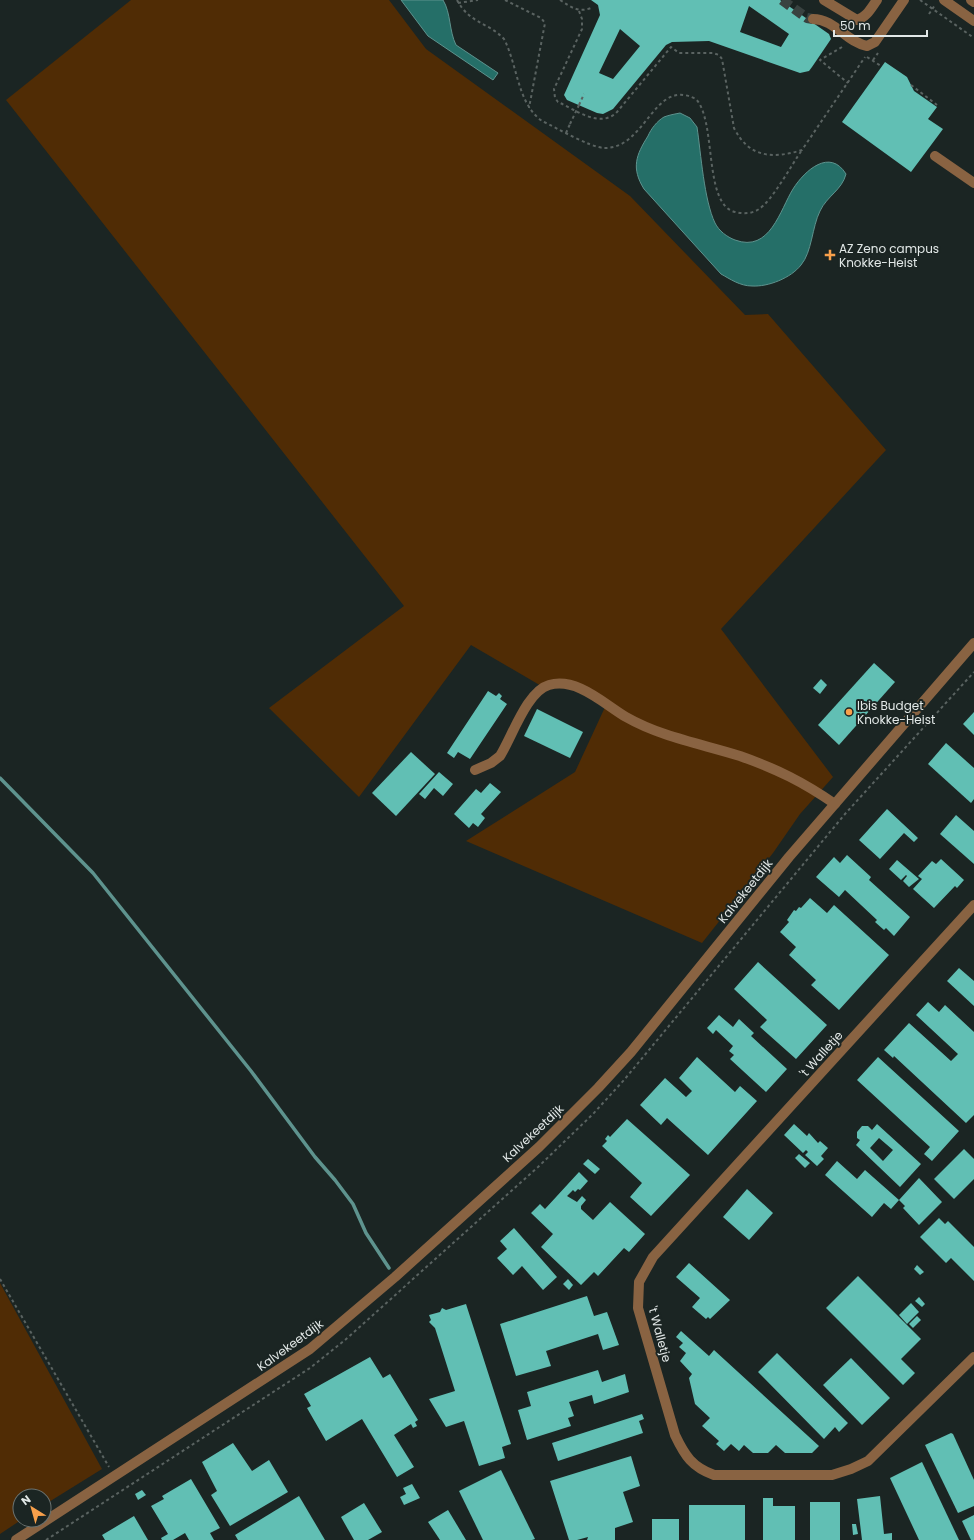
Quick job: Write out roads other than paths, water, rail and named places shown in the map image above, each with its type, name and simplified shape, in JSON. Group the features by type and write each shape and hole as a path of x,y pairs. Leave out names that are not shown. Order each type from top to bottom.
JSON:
{"street":[{"path":"824,0 857,20 867,14 877,0"},
{"path":"813,19 825,20 858,43 867,46 875,42 904,0"},
{"path":"944,0 974,21"},
{"path":"935,156 974,183"},
{"name":"Kalvekeetdijk","path":"16,1540 310,1349 395,1277 539,1147 598,1088 631,1052 789,857 974,643"},
{"path":"475,770 491,763 500,756 535,692 550,684 560,684 575,687 586,692 640,725 777,770 802,782 835,804"},
{"name":"'t Walletje","path":"974,905 653,1257 639,1282 638,1308 675,1435 683,1452 691,1462 701,1470 714,1475 832,1475 851,1469 868,1461 974,1357"}],"water":[{"path":"401,0 443,0 446,5 452,34 456,45 498,73 493,80 428,36"},
{"path":"680,113 690,118 697,127 708,202 715,223 719,229 735,240 747,242 757,240 765,235 778,218 793,189 811,169 825,162 833,163 840,166 846,174 838,189 826,201 820,211 805,260 797,270 779,281 765,285 748,286 739,284 721,274 644,189 637,175 636,168 640,149 654,125 666,116"}],"waterway":[{"path":"0,778 93,873 251,1071 315,1157 353,1204 366,1233 389,1268"}],"tunnel":[{"path":"782,0 807,18 813,19"}],"place":[{"name":"AZ Zeno campus Knokke-Heist","path":"830,255"},
{"name":"Ibis Budget Knokke-Heist","path":"849,712"}]}
